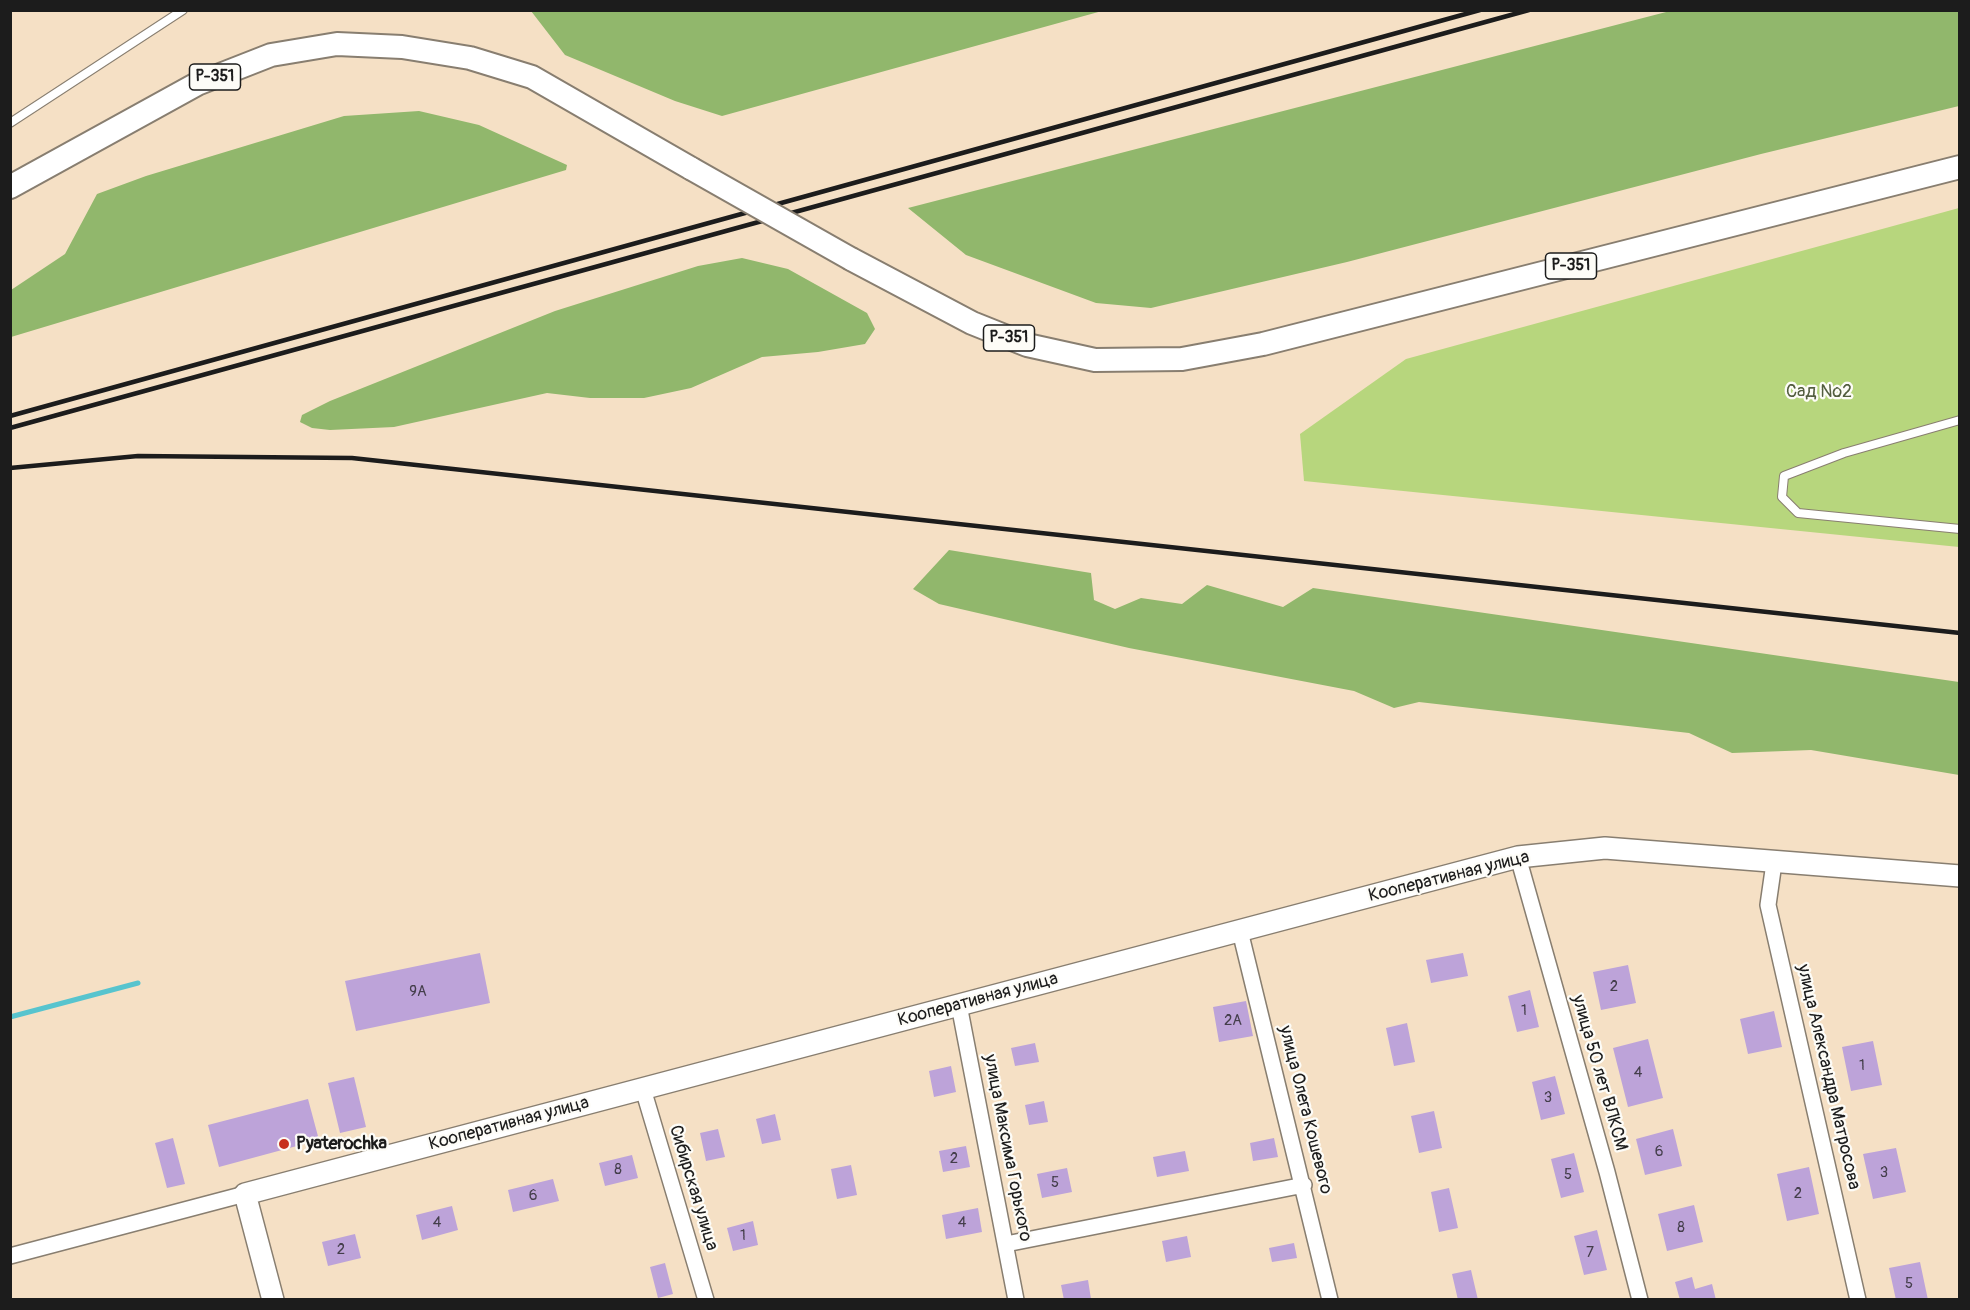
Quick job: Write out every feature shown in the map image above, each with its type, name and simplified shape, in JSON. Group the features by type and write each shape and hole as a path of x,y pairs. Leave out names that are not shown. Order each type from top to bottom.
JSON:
{"main road":[{"name":"Р-351","path":"10,187 197,84 271,55 337,44 402,46 470,58 532,77 851,259 972,323 1027,345 1095,360 1182,358 1263,344 1959,167"},
{"name":"Кооперативная улица","path":"245,1194 1518,857 1605,848 1959,876"},
{"path":"245,1194 273,1299"}],"street":[{"name":"улица 50 лет ВЛКСМ","path":"1518,857 1640,1299"},
{"name":"улица Александра Матросова","path":"1774,863 1768,905 1858,1299"},
{"name":"улица Олега Кошевого","path":"1240,931 1304,1185 1330,1299"},
{"name":"улица Максима Горького","path":"959,1005 1016,1299"},
{"name":"Сибирская улица","path":"643,1089 706,1299"},
{"path":"1006,1244 1304,1185"},
{"name":"Кооперативная улица","path":"10,1256 245,1194"}],"lane":[{"path":"10,123 183,10"},
{"path":"1959,420 1844,453 1784,476 1782,497 1798,513 1959,529"}],"green space":[{"path":"531,11 1102,11 722,116 675,101 565,55"},
{"path":"1670,11 1959,11 1959,106 1761,154 1347,262 1151,308 1096,303 966,255 908,208"},
{"path":"419,111 479,125 567,165 566,170 11,337 11,290 65,254 97,194 146,176 344,116"},
{"name":"Сад №2","path":"1959,208 1959,547 1304,481 1300,434 1406,359"},
{"path":"742,258 788,269 867,313 875,329 865,344 818,352 762,357 691,388 644,398 590,398 547,393 394,427 330,430 312,428 300,422 302,415 330,401 555,311 698,266"},
{"path":"949,550 1091,573 1094,600 1115,609 1141,598 1182,604 1207,585 1283,607 1313,588 1959,682 1959,775 1811,750 1732,753 1689,733 1419,702 1394,708 1354,691 1129,648 939,604 913,589"}],"building":[{"path":"480,953 490,1003 356,1031 345,981"},
{"path":"1463,953 1468,976 1431,983 1426,960"},
{"path":"1628,965 1636,1003 1601,1010 1593,972"},
{"path":"1530,990 1539,1027 1517,1032 1508,996"},
{"path":"1246,1001 1253,1036 1219,1042 1213,1007"},
{"path":"1774,1011 1782,1047 1748,1054 1740,1019"},
{"path":"1407,1023 1415,1062 1394,1066 1386,1028"},
{"path":"1648,1039 1663,1098 1628,1107 1613,1048"},
{"path":"1873,1041 1882,1085 1851,1091 1842,1047"},
{"path":"1035,1043 1039,1062 1015,1066 1011,1048"},
{"path":"951,1066 956,1092 934,1097 929,1071"},
{"path":"1555,1076 1565,1114 1541,1120 1532,1082"},
{"path":"354,1077 366,1127 340,1133 328,1083"},
{"path":"308,1099 319,1140 219,1167 208,1125"},
{"path":"1044,1101 1048,1122 1029,1125 1025,1105"},
{"path":"1434,1111 1442,1148 1419,1153 1411,1116"},
{"path":"775,1114 781,1140 762,1144 756,1119"},
{"path":"718,1129 725,1157 706,1161 700,1133"},
{"path":"1673,1129 1682,1166 1645,1175 1636,1139"},
{"path":"173,1138 185,1184 167,1188 155,1143"},
{"path":"1274,1138 1278,1157 1253,1161 1250,1143"},
{"path":"966,1146 970,1167 943,1172 939,1151"},
{"path":"1896,1148 1906,1192 1873,1199 1863,1154"},
{"path":"1185,1151 1189,1171 1157,1177 1153,1157"},
{"path":"1574,1153 1584,1192 1561,1198 1551,1159"},
{"path":"632,1155 638,1178 605,1186 599,1163"},
{"path":"851,1165 857,1195 837,1199 831,1169"},
{"path":"1809,1167 1819,1214 1787,1221 1777,1174"},
{"path":"1067,1168 1072,1192 1042,1198 1037,1174"},
{"path":"553,1179 559,1201 513,1212 508,1190"},
{"path":"1449,1188 1458,1228 1439,1232 1431,1192"},
{"path":"1694,1205 1703,1242 1667,1251 1658,1214"},
{"path":"452,1206 458,1230 422,1240 416,1215"},
{"path":"978,1208 982,1232 946,1239 942,1215"},
{"path":"753,1221 758,1245 733,1251 727,1228"},
{"path":"1597,1230 1607,1270 1584,1275 1574,1236"},
{"path":"355,1234 361,1258 328,1266 322,1242"},
{"path":"1187,1236 1191,1257 1166,1262 1162,1241"},
{"path":"1294,1243 1297,1258 1272,1262 1269,1248"},
{"path":"1920,1262 1928,1300 1896,1300 1889,1268"},
{"path":"665,1263 673,1294 658,1298 650,1267"},
{"path":"1471,1270 1478,1300 1458,1300 1452,1274"},
{"path":"1692,1277 1695,1289 1712,1284 1716,1300 1680,1300 1675,1282"},
{"path":"1088,1280 1091,1299 1064,1300 1061,1285"}],"waterway":[{"path":"10,1017 138,983"}],"railway":[{"path":"10,416 1480,10"},
{"path":"10,428 1529,10"},
{"path":"10,468 138,456 352,458 1960,633"}],"place":[{"name":"Pyaterochka","path":"284,1144"}]}
